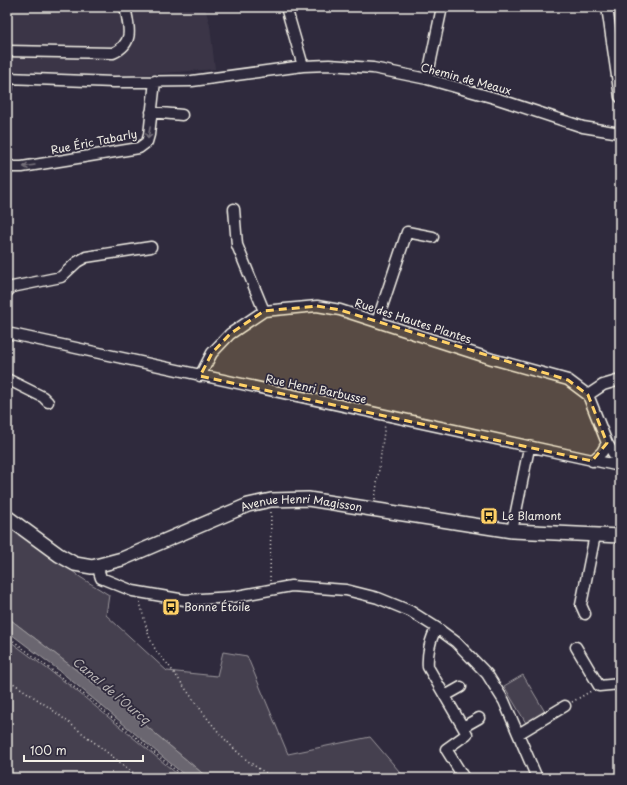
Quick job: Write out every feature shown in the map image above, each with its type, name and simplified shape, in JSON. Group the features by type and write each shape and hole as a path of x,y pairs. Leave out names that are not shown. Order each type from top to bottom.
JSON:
{"main road":[{"name":"Avenue Henri Magisson","path":"7,517 59,555 75,564 92,567 122,559 248,504 271,500 308,499 512,531 620,536"}],"street":[{"path":"7,51 113,53 121,50 128,40 130,31 125,7"},
{"path":"286,7 303,66"},
{"path":"427,79 442,7"},
{"path":"607,7 620,97"},
{"name":"Chemin de Meaux","path":"7,78 114,82 192,81 303,66 329,65 373,68 427,79 583,127 620,133"},
{"path":"7,78 7,90"},
{"name":"Rue Éric Tabarly","path":"7,164 13,167 22,167 139,148 147,142 155,81"},
{"path":"151,112 182,116"},
{"path":"234,209 237,245 264,311"},
{"path":"377,322 407,232 433,237"},
{"path":"7,292 12,287 61,277 77,262 86,257 151,247"},
{"name":"Rue des Hautes Plantes","path":"200,376 212,353 230,334 264,311 317,306 340,310 492,359 568,380 588,395"},
{"name":"Rue Henri Barbusse","path":"7,333 529,448 592,461 620,465"},
{"path":"7,379 43,397 48,402"},
{"path":"620,380 603,385 588,395 607,443 620,465"},
{"path":"592,461 602,452 607,443"},
{"path":"512,531 529,448"},
{"path":"585,614 581,605 595,535"},
{"path":"96,566 101,578 137,592 186,600 215,599 291,586 346,590 378,598 410,612 437,628 465,650 487,674 504,701 520,733 538,778"},
{"path":"437,628 434,632 428,658 428,667 467,734 446,749 464,778"},
{"path":"576,647 599,686 620,684"},
{"path":"445,696 461,687"},
{"path":"520,733 565,706"},
{"path":"463,727 479,718"}],"path":[{"path":"375,509 375,494 386,417"},
{"path":"270,590 271,500"},
{"path":"137,592 147,630 158,656 166,662 230,746 261,772 277,778"},
{"path":"7,636 87,696 185,778"},
{"path":"7,679 50,708 140,778"},
{"path":"565,706 599,686"}],"highlighted area":[{"path":"317,306 340,310 568,380 588,395 607,443 592,461 200,376 212,353 230,334 264,311"}],"shaded area":[{"path":"7,7 205,7 210,26 215,69 124,76 7,71"},
{"path":"7,521 80,577 109,595 106,615 167,671 217,676 223,652 247,656 288,754 370,737 405,778 208,778 113,698 7,617"},
{"path":"7,617 113,698 208,778 188,778 60,671 7,631"},
{"path":"7,639 73,688 182,778 7,778"},
{"path":"523,675 545,712 526,723 504,686"}],"place":[{"name":"Le Blamont","path":"489,516"},
{"name":"Bonne Étoile","path":"171,607"}],"water label":[{"name":"Canal de l'Ourcq","path":"111,691"}]}
